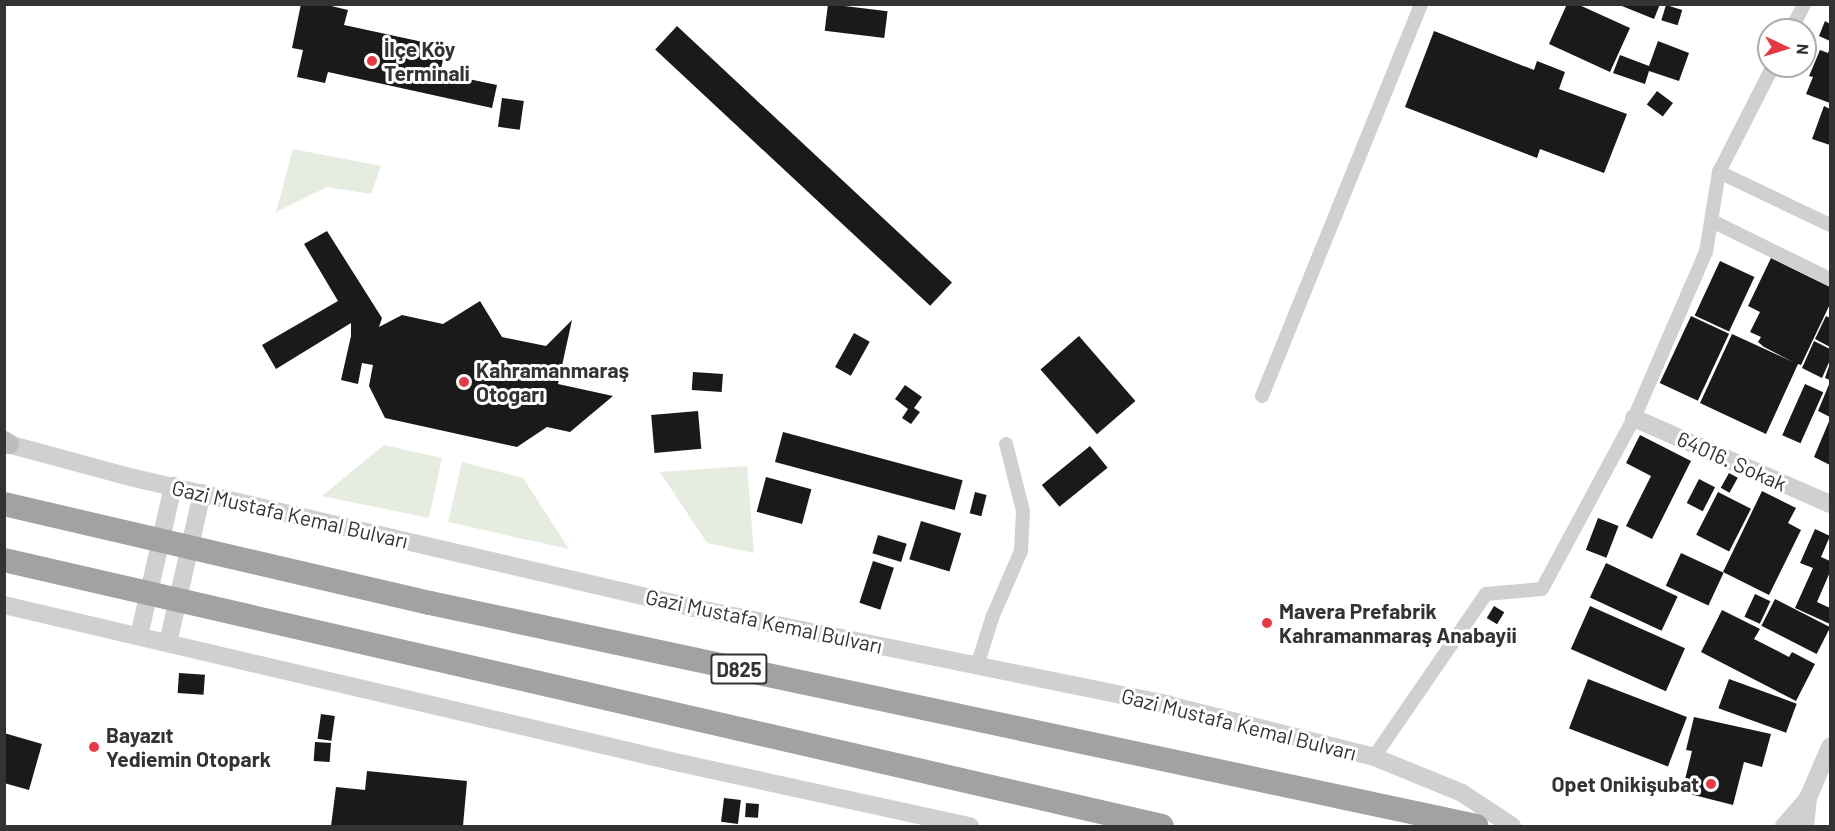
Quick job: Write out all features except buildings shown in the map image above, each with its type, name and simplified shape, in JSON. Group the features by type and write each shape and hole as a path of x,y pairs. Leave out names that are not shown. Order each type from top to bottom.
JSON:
{"highway":[{"name":"D825","path":"4,504 441,606 1476,826"},
{"path":"4,560 1162,826"}],"street":[{"path":"1262,396 1421,4"},
{"path":"1797,18 1804,4"},
{"path":"1374,757 1486,594 1542,589 1634,418 1706,252 1719,172 1767,78"},
{"path":"1719,172 1830,225"},
{"path":"1712,221 1830,279"},
{"name":"64016. Sokak","path":"1634,418 1830,504"},
{"name":"Gazi Mustafa Kemal Bulvarı","path":"6,442 201,493 694,608 1169,705 1374,757 1462,793 1512,826"},
{"path":"977,666 992,618 1021,551 1023,511 1006,444"},
{"path":"138,636 173,486"},
{"path":"168,643 201,493"},
{"path":"4,605 680,763 970,826"},
{"path":"1805,826 1808,798 1830,747"},
{"path":"1784,826 1808,798"}],"shaded area":[{"path":"293,149 381,166 371,194 327,187 276,212"},
{"path":"384,445 442,458 429,518 322,496"},
{"path":"462,462 523,478 569,549 448,522"},
{"path":"747,466 754,553 707,543 660,472"}],"place":[{"name":"İlçe Köy Terminali","path":"372,61"},
{"name":"Kahramanmaraş Otogarı","path":"464,382"},
{"name":"Mavera Prefabrik Kahramanmaraş Anabayii","path":"1267,623"},
{"name":"Bayazıt Yediemin Otopark","path":"94,747"},
{"name":"Opet Onikişubat","path":"1711,784"}]}
